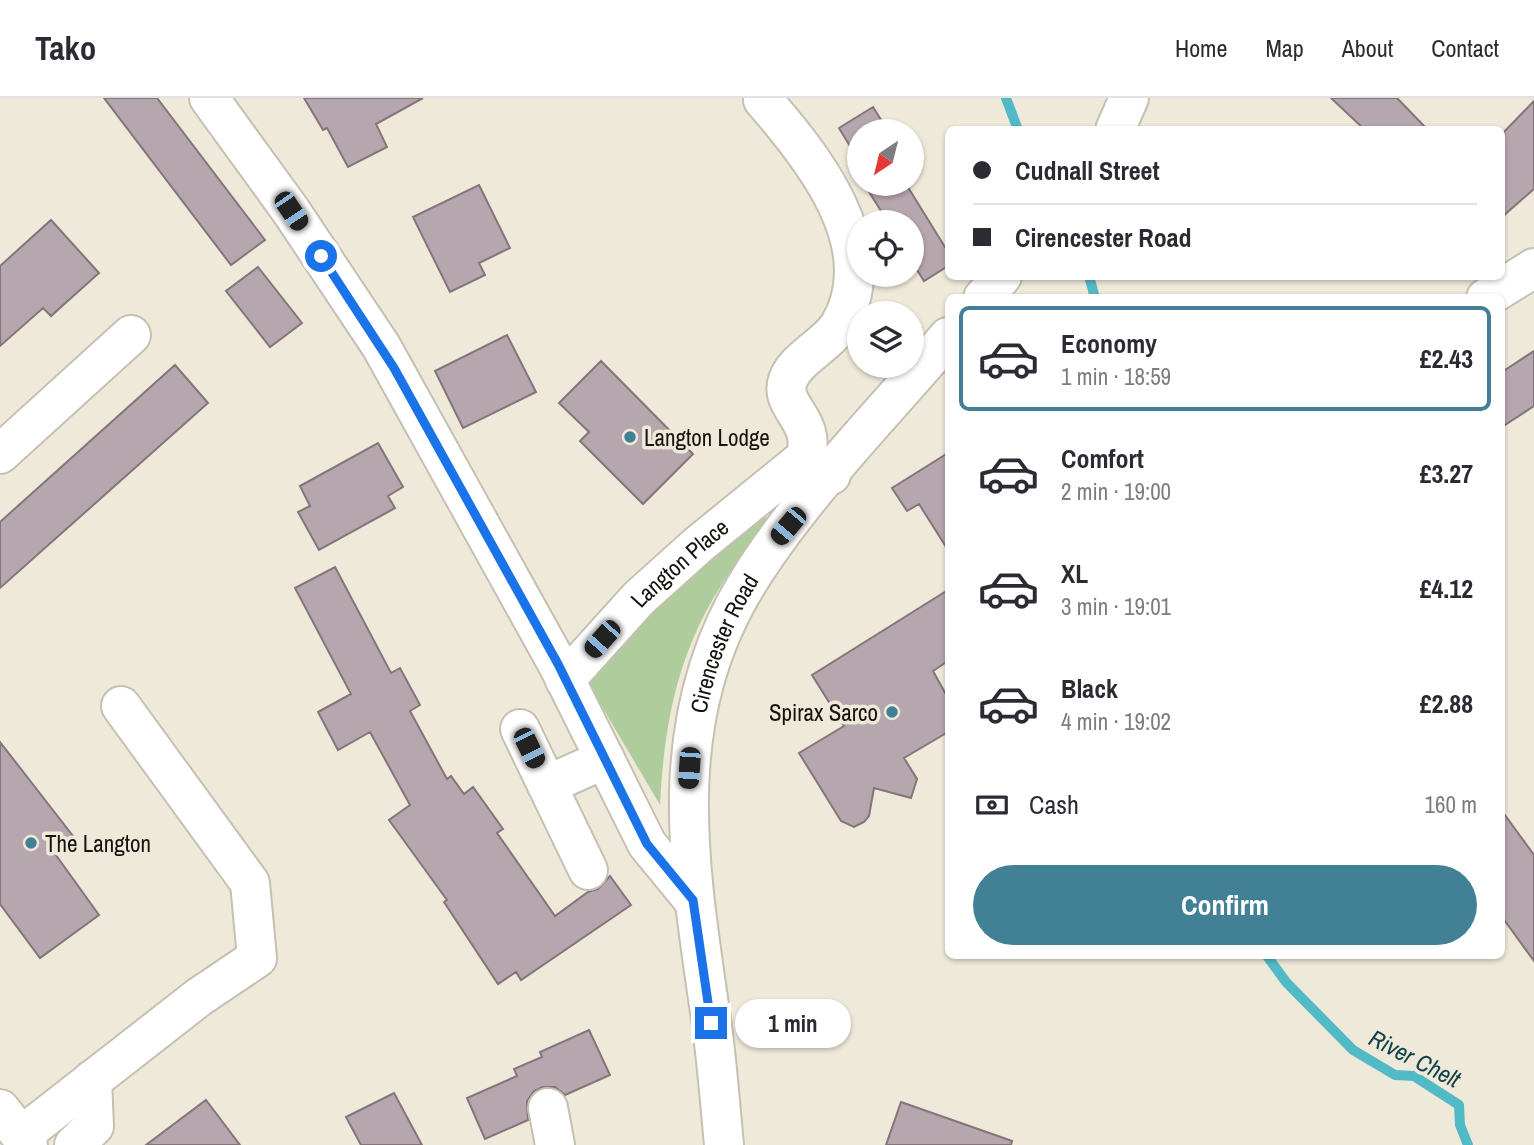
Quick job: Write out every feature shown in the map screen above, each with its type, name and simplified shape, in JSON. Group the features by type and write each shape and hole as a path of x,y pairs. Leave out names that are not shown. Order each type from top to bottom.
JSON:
{"street":[{"path":"209,98 291,211 381,346 565,680 647,844 693,900"},
{"path":"1117,126 1129,98"},
{"path":"763,100 792,133 814,165 841,215 853,251 853,292 847,310 827,342 788,379 788,400 808,434 818,467"},
{"path":"1492,294 1534,268"},
{"path":"987,294 999,280"},
{"path":"0,454 131,335"},
{"name":"Cirencester Road","path":"724,1145 711,1023 693,900 687,789 698,706 709,667 746,584 818,467 945,340"},
{"name":"Langton Place","path":"565,680 639,598 698,545 818,467"},
{"path":"16,1130 92,1080 199,997 257,958 250,883 121,706"},
{"path":"520,729 588,870"},
{"path":"547,785 605,759"},
{"path":"74,1145 94,1126 92,1080"},
{"path":"548,1108 555,1145"}],"green space":[{"path":"756,509 770,521 720,587 688,652 669,724 660,805 588,683 614,647"}],"building":[{"path":"104,98 157,98 265,240 231,265"},
{"path":"304,98 423,98 376,124 387,147 348,167 327,128 323,130"},
{"path":"1331,98 1397,98 1424,126 1361,126"},
{"path":"1534,101 1534,189 1505,214 1505,131"},
{"path":"873,107 880,119 854,119"},
{"path":"847,123 847,141 839,128"},
{"path":"479,185 510,248 479,263 485,275 450,292 413,217"},
{"path":"872,196 913,196 922,210 880,210"},
{"path":"924,213 945,247 945,268 924,281"},
{"path":"51,220 99,273 51,316 43,308 0,346 0,266"},
{"path":"258,267 302,323 270,347 226,291"},
{"path":"507,335 536,392 463,428 435,371"},
{"path":"1534,351 1534,406 1505,425 1505,370"},
{"name":"Langton Lodge","path":"601,361 693,454 643,504 580,441 589,432 559,403"},
{"path":"175,365 208,403 0,588 0,522"},
{"path":"378,443 403,487 388,496 395,508 319,550 298,512 310,506 300,486"},
{"path":"945,455 945,545 919,504 907,511 892,488"},
{"path":"335,567 391,673 400,668 420,705 410,711 447,779 451,776 464,794 473,787 503,829 497,833 555,916 588,892 598,889 610,876 631,905 521,980 516,972 498,984 444,902 447,900 389,820 410,805 370,732 338,750 318,712 351,694 295,588"},
{"name":"Spirax Sarco","path":"945,592 945,663 933,671 945,693 945,734 904,758 917,779 911,798 874,788 869,816 864,822 854,827 841,821 799,753 844,726 812,675"},
{"name":"The Langton","path":"0,742 73,836 53,851 99,915 40,958 0,904"},
{"path":"1505,815 1534,855 1534,961 1505,921"},
{"path":"589,1030 610,1075 565,1095 555,1087 543,1087 534,1091 527,1101 528,1120 485,1139 467,1098 517,1076 514,1069 542,1057 540,1052"},
{"path":"394,1093 422,1145 361,1145 346,1117"},
{"path":"206,1100 240,1145 146,1145"},
{"path":"901,1102 1012,1141 1011,1145 886,1145"}],"waterway":[{"name":"River Chelt","path":"1006,98 1016,126"},
{"name":"River Chelt","path":"1090,280 1094,294"},
{"name":"River Chelt","path":"1269,959 1286,982 1353,1050 1395,1075 1414,1076 1459,1105 1460,1125 1468,1145"}],"place":[{"name":"Langton Lodge","path":"630,437"},
{"name":"Spirax Sarco","path":"892,712"},
{"name":"The Langton","path":"31,843"}],"route":[{"path":"321,256 394,368 558,664 647,844 693,900 711,1023"}]}
